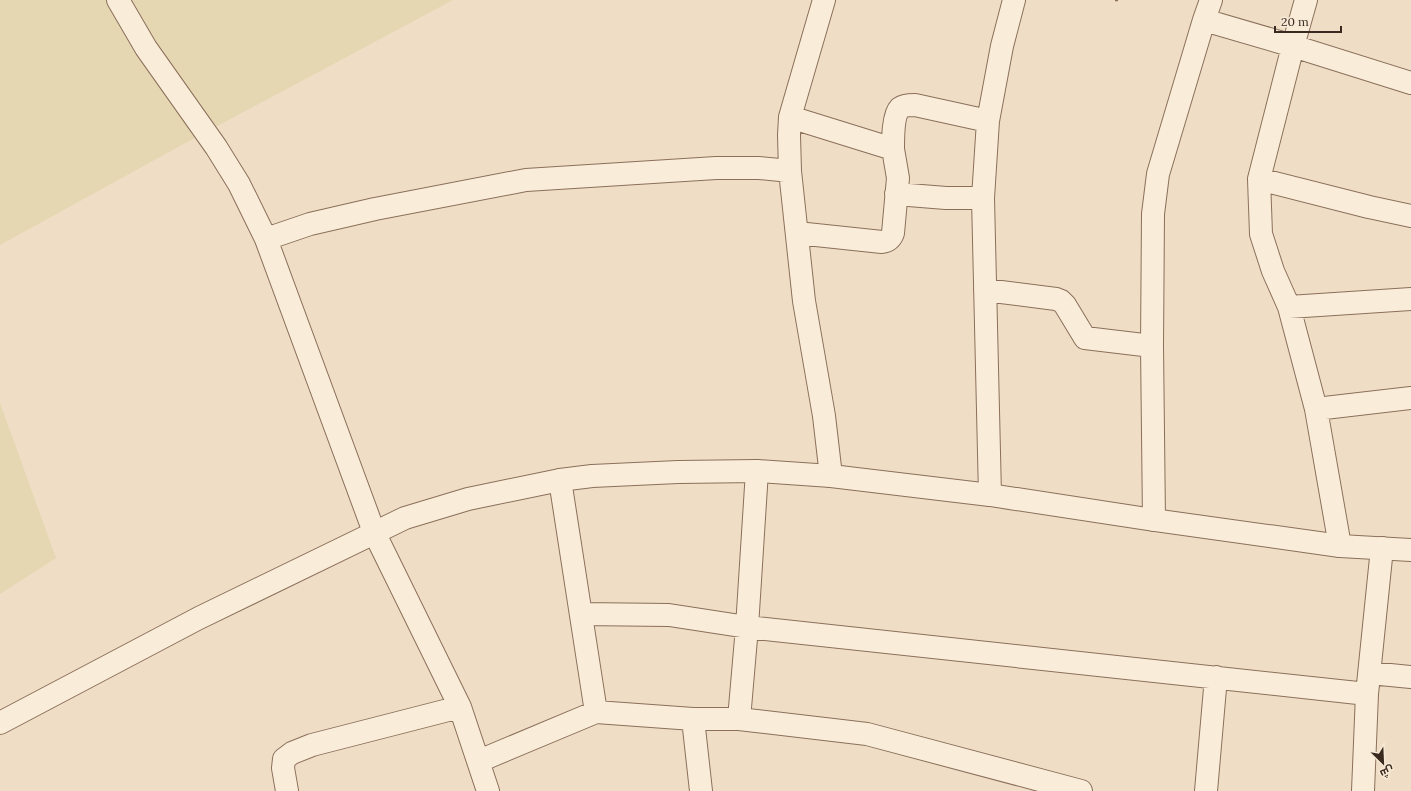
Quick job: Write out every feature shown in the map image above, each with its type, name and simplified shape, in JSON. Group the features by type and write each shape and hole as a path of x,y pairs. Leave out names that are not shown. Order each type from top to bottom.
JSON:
{"street":[{"path":"118,0 146,48 216,147 239,184 266,239 374,532 460,707 488,791"},
{"path":"824,0 790,117 789,135 790,171 804,301 824,416 831,476"},
{"path":"990,495 983,198 988,121 1002,46 1014,0"},
{"path":"1306,0 1259,178 1261,234 1273,271 1289,307 1316,409 1340,546"},
{"path":"1154,520 1152,346 1153,214 1158,174 1207,10 1293,46 1411,83"},
{"path":"797,233 882,242 888,241 891,238 893,233 898,178 893,149 893,136 898,112 906,105 915,105 988,121"},
{"path":"790,117 893,149"},
{"path":"266,239 310,224 375,209 526,180 716,168 759,168 790,171"},
{"path":"1259,178 1369,207 1411,216"},
{"path":"896,194 946,198 983,198"},
{"path":"985,290 1056,299 1065,305 1085,338 1152,346"},
{"path":"1289,307 1411,299"},
{"path":"1316,409 1411,398"},
{"path":"739,719 747,627 757,471"},
{"path":"0,723 199,618 405,518 468,499 560,480 600,476 678,472 757,471 831,476 990,495 1340,546 1411,550"},
{"path":"560,480 596,712"},
{"path":"1363,791 1367,694 1382,548"},
{"path":"581,614 669,615 747,627 1367,694"},
{"path":"1370,673 1411,676"},
{"path":"1206,791 1216,677"},
{"path":"287,791 283,768 284,759 292,753 312,745 460,707"},
{"path":"479,761 596,712 693,719 739,719 867,734 1081,791"},
{"path":"693,719 701,791"}],"path":[{"path":"1115,0 1120,0"}],"shaded area":[{"path":"0,0 453,0 180,146 0,245"},
{"path":"0,403 56,558 0,594"}]}
